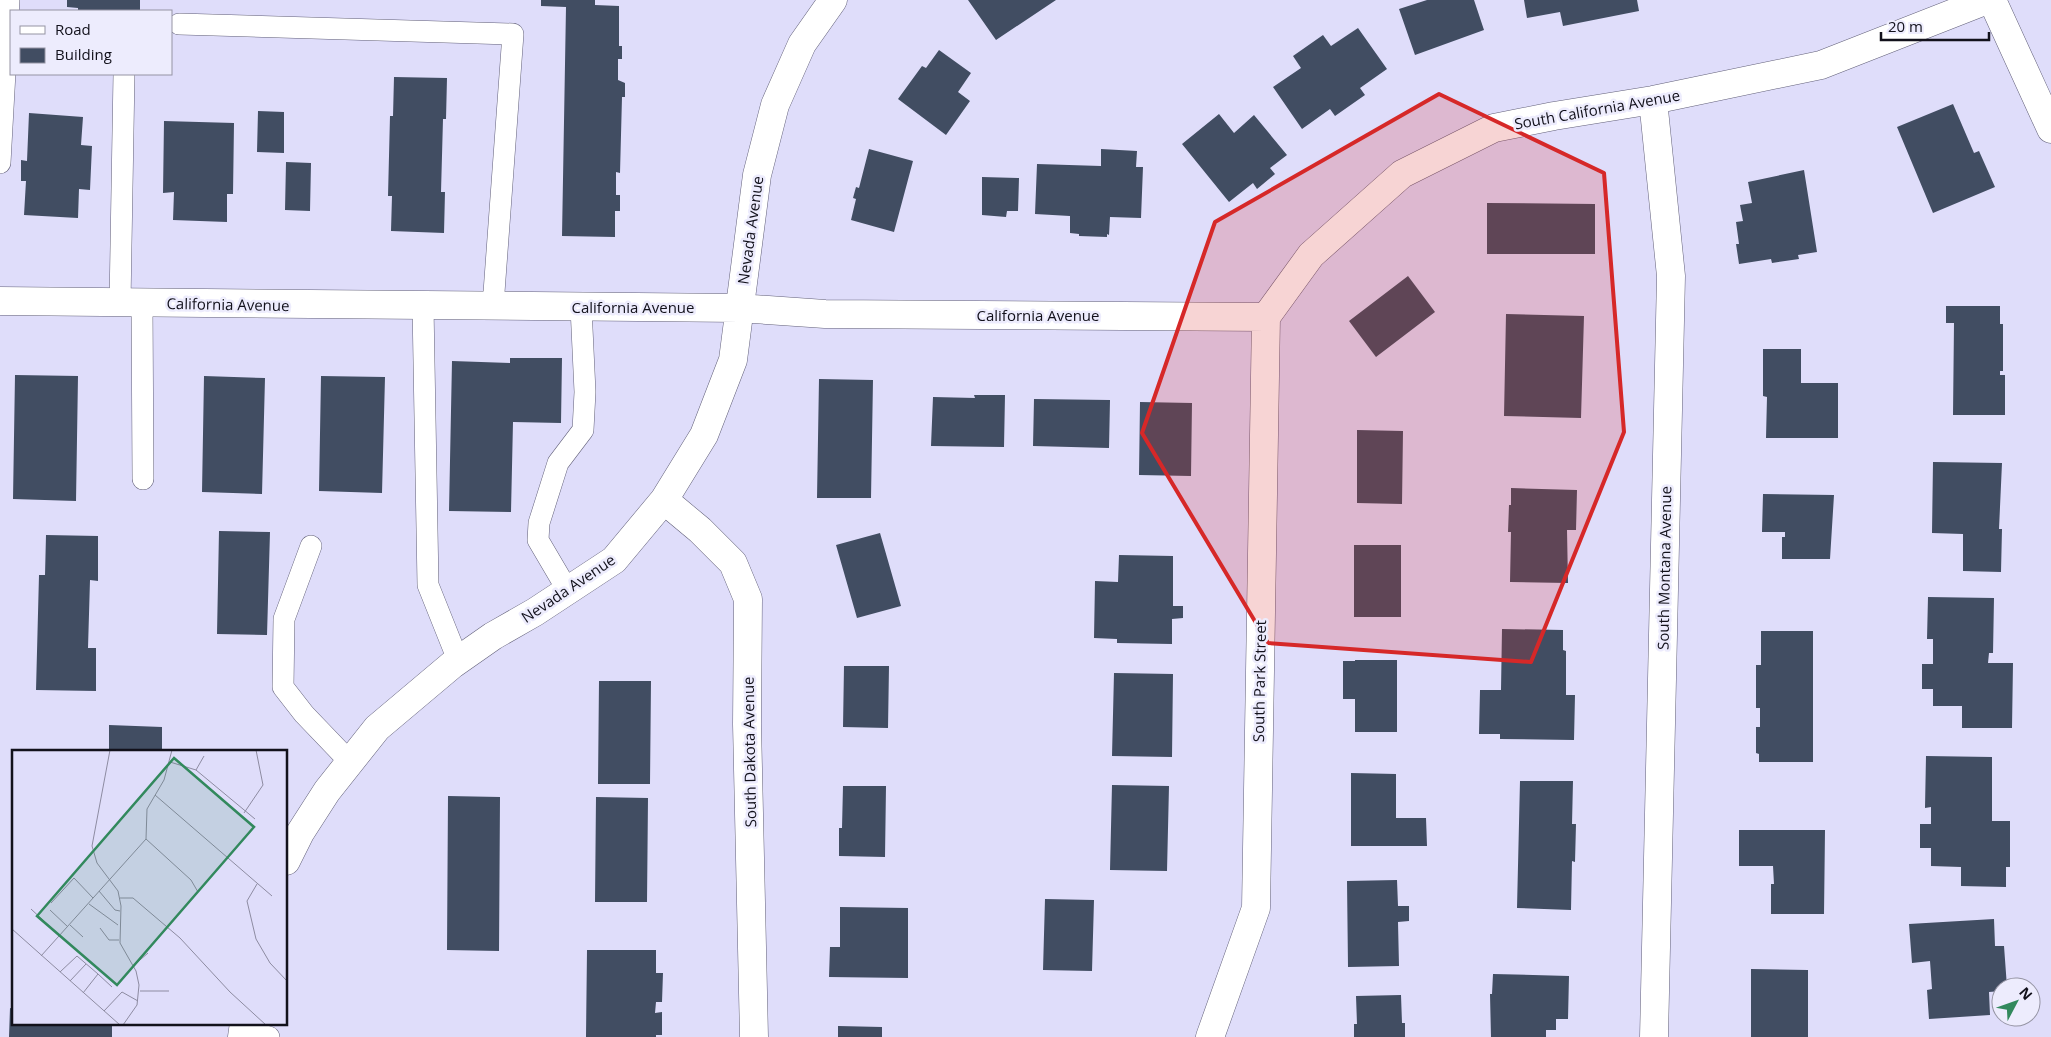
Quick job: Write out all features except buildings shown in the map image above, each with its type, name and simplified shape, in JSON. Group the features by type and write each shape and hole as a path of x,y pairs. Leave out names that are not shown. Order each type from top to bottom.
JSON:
{"street":[{"name":"Nevada Avenue","path":"288,857 300,833 327,791 377,728 458,660 614,560 664,500 704,435 720,398 733,360 757,175 776,105 802,44 833,0"},
{"name":"South California Avenue","path":"1266,317 1311,255 1402,174 1494,128 1653,100 1821,65 1987,0"},
{"path":"1992,0 2051,129"},
{"name":"South Montana Avenue","path":"1653,100 1671,276 1654,1037"},
{"name":"California Avenue","path":"0,301 739,308 825,314 1266,317"},
{"name":"South Park Street","path":"1210,1037 1256,908 1266,317"},
{"name":"South Dakota Avenue","path":"664,500 700,530 733,563 748,599 747,724 754,1037"}],"lane":[{"path":"0,163 10,0"},
{"path":"179,24 512,34 493,306"},
{"path":"124,75 131,303 143,479"},
{"path":"423,306 428,585 458,660"},
{"path":"568,591 538,540 539,523 558,463 583,430 585,392 581,306"},
{"path":"311,546 284,619 283,686 304,714 350,762"},
{"path":"243,1030 269,1037"}],"highlighted area":[{"path":"1439,94 1604,173 1624,432 1531,662 1268,643 1142,433 1215,222"}]}
